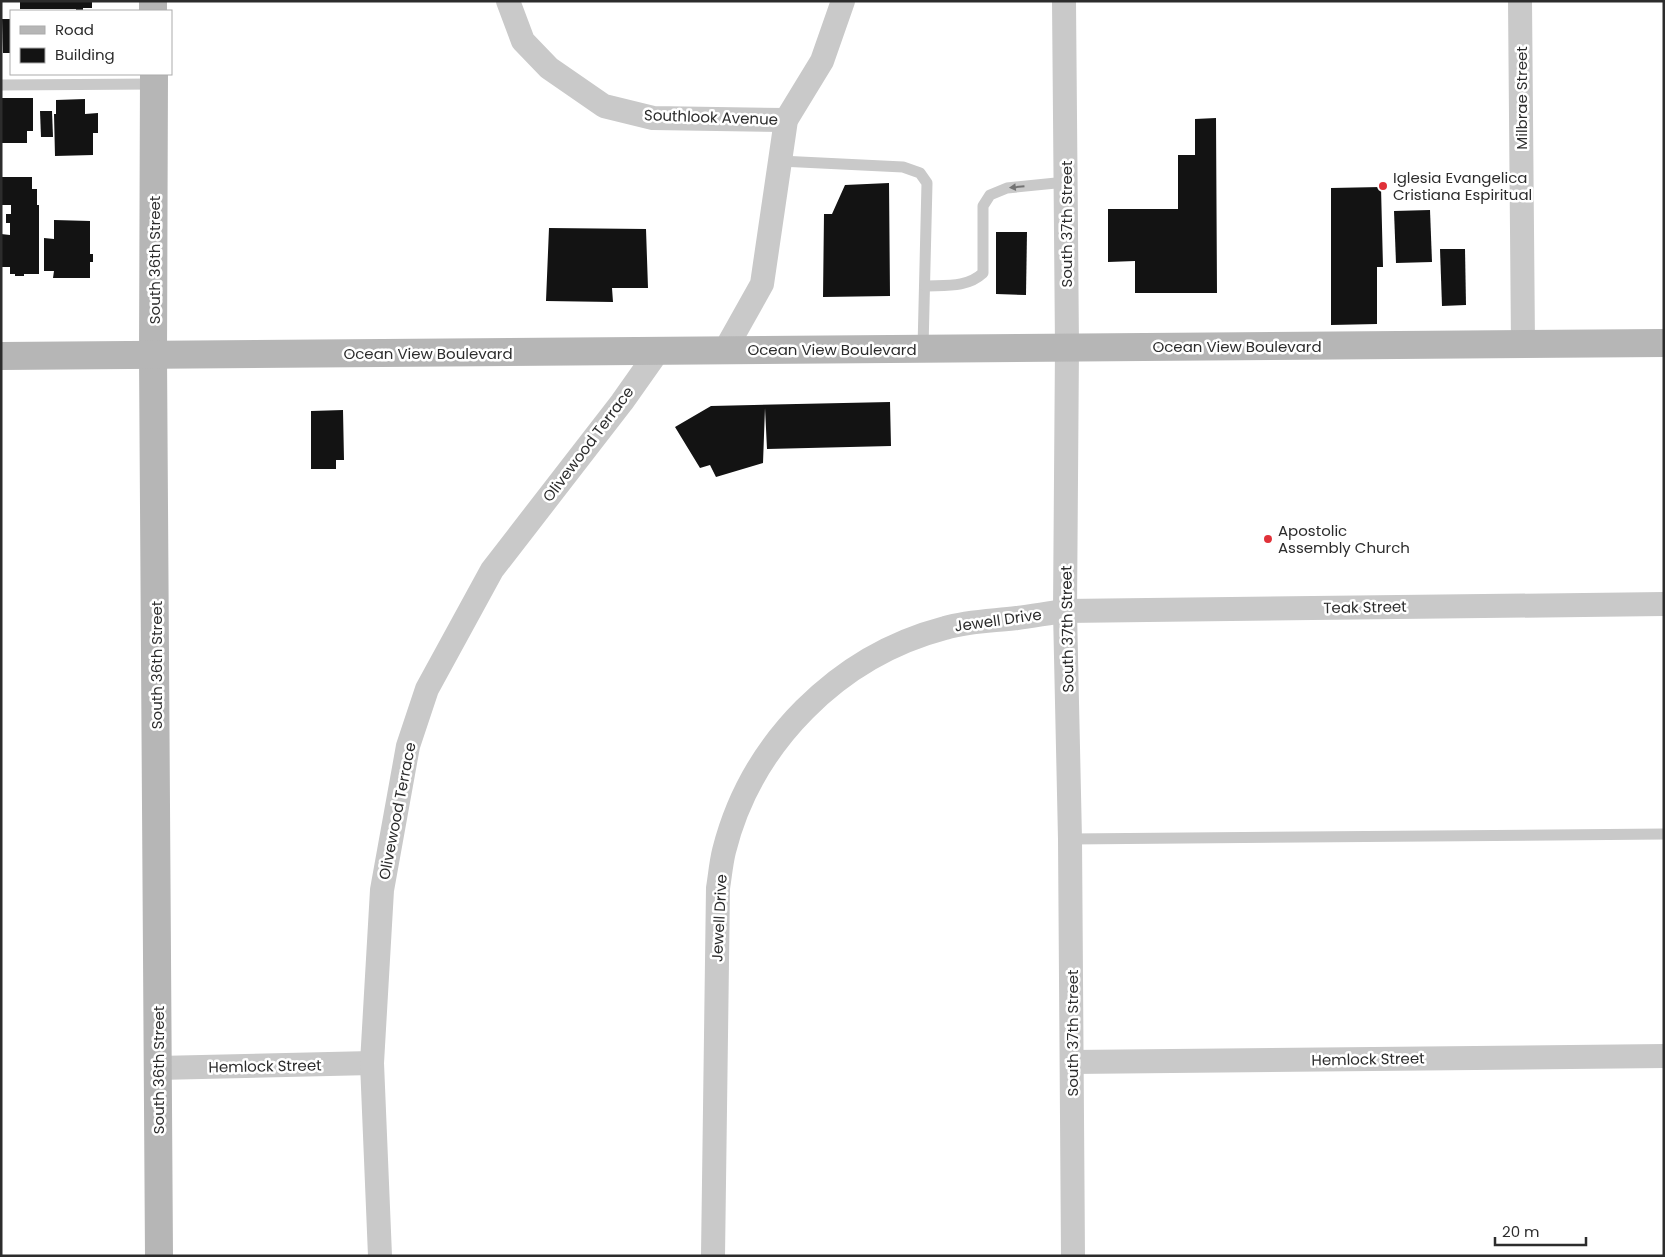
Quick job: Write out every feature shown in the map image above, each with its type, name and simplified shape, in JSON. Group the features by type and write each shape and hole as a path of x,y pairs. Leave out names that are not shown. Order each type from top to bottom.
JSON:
{"main road":[{"name":"South 36th Street","path":"154,79 159,1256"},
{"name":"Ocean View Boulevard","path":"1,356 1664,343"}],"street":[{"name":"Southlook Avenue","path":"508,1 523,41 549,68 604,106 653,118 786,120"},
{"path":"725,350 762,284 786,120 822,61 843,1"},
{"name":"South 37th Street","path":"1064,1 1067,348 1065,611 1070,839 1073,1256"},
{"name":"Milbrae Street","path":"1520,1 1523,344"},
{"name":"Olivewood Terrace","path":"380,1256 372,1064 382,890 408,746 427,689 492,570 622,402 658,351"},
{"name":"Teak Street","path":"1065,611 1664,604"},
{"name":"Jewell Drive","path":"713,1256 718,888 724,851 736,815 751,781 771,749 795,719 820,694 848,672 879,654 912,638 946,627 1065,611"},
{"name":"Hemlock Street","path":"1072,1062 1664,1056"},
{"name":"Hemlock Street","path":"158,1068 372,1064"}],"lane":[{"path":"1,85 154,79"},
{"path":"780,161 903,167 920,173 927,183 923,348"},
{"path":"925,286 963,284 978,278 983,273 983,206 990,195 1007,188 1066,182"},
{"path":"1070,839 1664,834"}],"building":[{"path":"20,1 92,1 92,8 83,8 83,10 20,9"},
{"path":"2,19 10,19 10,53 3,53"},
{"path":"1,98 33,98 33,131 27,131 27,143 1,143"},
{"path":"85,99 85,114 98,113 98,133 93,133 93,155 55,156 54,114 56,114 56,100"},
{"path":"40,111 52,111 53,137 41,137"},
{"path":"1216,118 1217,293 1135,293 1135,261 1108,262 1108,209 1178,209 1178,155 1195,155 1195,119"},
{"path":"1,177 32,177 32,189 37,189 37,205 39,205 39,274 15,276 15,274 10,274 10,267 1,267 1,234 10,235 10,223 6,223 6,214 11,214 11,205 1,205"},
{"path":"889,183 890,296 823,297 824,214 832,214 845,185"},
{"path":"1381,187 1383,267 1377,267 1377,324 1331,325 1331,188"},
{"path":"1430,210 1432,262 1396,263 1394,211"},
{"path":"54,220 90,221 90,254 93,254 93,262 90,262 90,278 53,278 54,271 44,271 44,238 54,239"},
{"path":"549,228 646,229 648,288 612,288 613,302 546,301"},
{"path":"996,232 1027,232 1026,295 996,294"},
{"path":"1440,249 1465,249 1466,305 1442,306"},
{"path":"890,402 891,446 767,449 765,408 763,463 716,477 710,465 700,468 675,427 711,406"},
{"path":"343,410 344,460 336,460 336,469 311,469 311,411"}],"place":[{"name":"Iglesia Evangelica Cristiana Espiritual","path":"1383,186"},
{"name":"Apostolic Assembly Church","path":"1268,539"}]}
